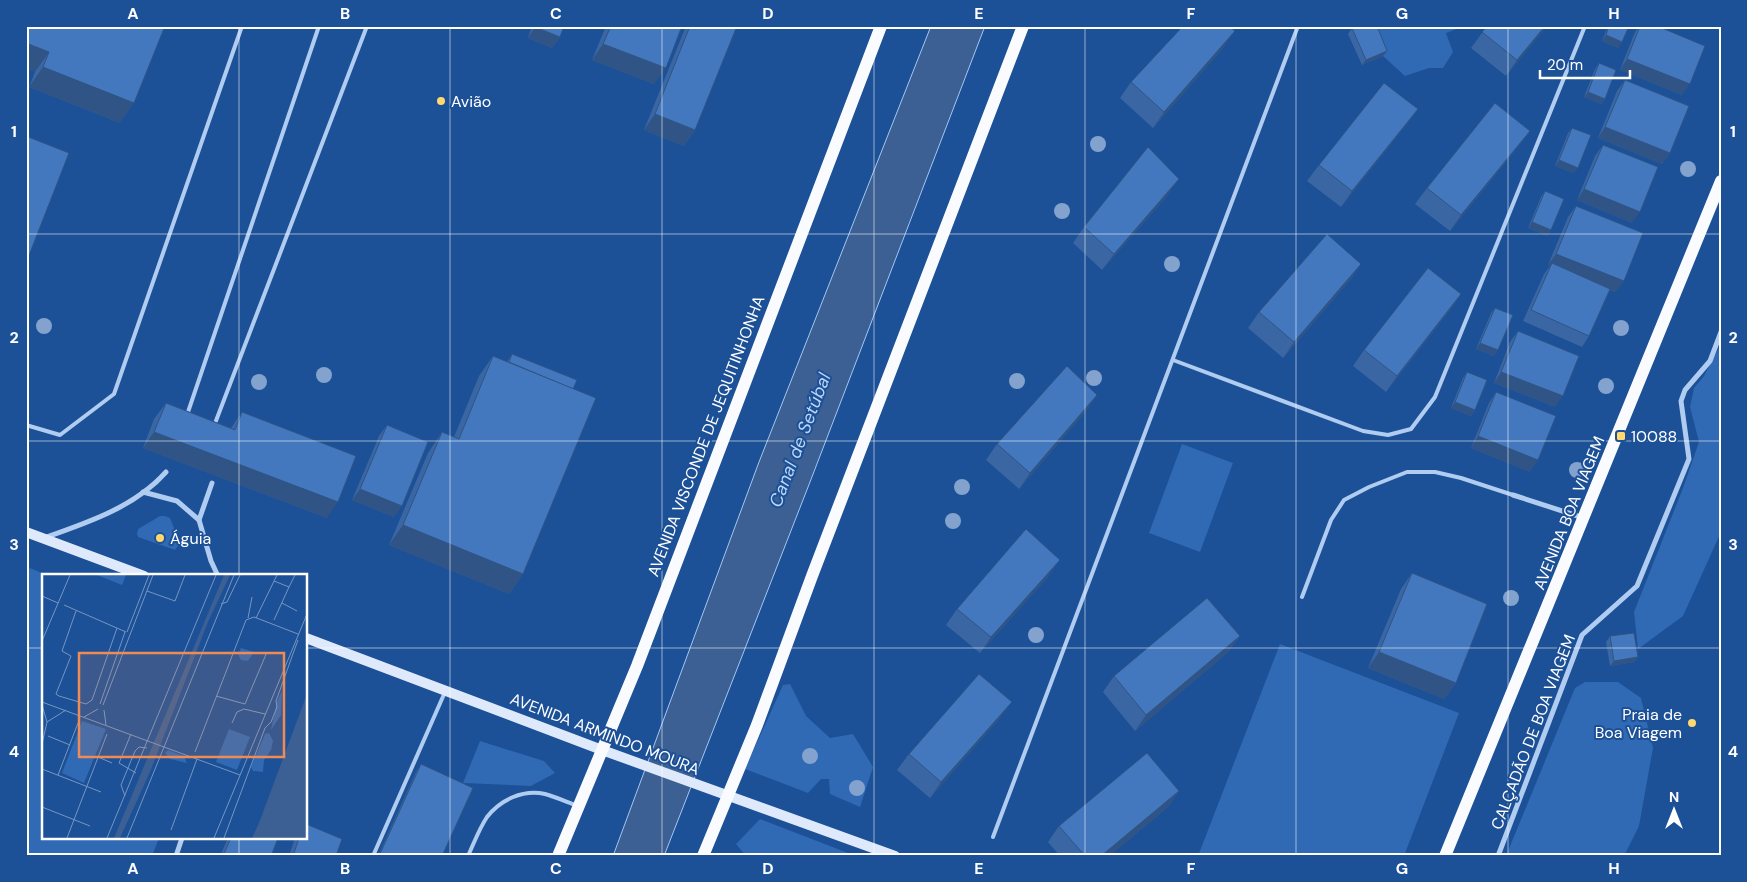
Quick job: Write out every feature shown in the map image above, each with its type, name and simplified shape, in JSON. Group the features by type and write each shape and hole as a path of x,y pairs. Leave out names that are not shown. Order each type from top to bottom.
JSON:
{"main road":[{"name":"AVENIDA VISCONDE DE JEQUITINHONHA","path":"558,856 580,807 636,666 881,26"},
{"path":"703,856 758,725 812,576 1023,26"},
{"name":"AVENIDA BOA VIAGEM","path":"1445,856 1721,181"},
{"path":"26,532 139,574"},
{"name":"AVENIDA ARMINDO MOURA","path":"308,639 602,750 895,856"}],"street":[{"name":"CALÇADÃO DE BOA VIAGEM","path":"1498,856 1582,635 1637,586 1689,458 1681,401 1685,390 1710,361 1721,332"},
{"path":"44,538 101,518 154,485 166,472"},
{"path":"199,520 212,483"},
{"path":"143,492 177,501 199,520 210,561 217,574"},
{"path":"1513,494 1584,518"},
{"path":"176,856 181,840"}],"lane":[{"path":"26,425 60,435 114,394 242,26"},
{"path":"185,420 319,26"},
{"path":"212,431 367,26"},
{"path":"993,837 1298,26"},
{"path":"1173,360 1363,431 1388,435 1412,429 1435,397 1585,26"},
{"path":"1302,597 1331,520 1344,500 1369,486 1407,472 1435,472 1513,494"},
{"path":"373,856 446,690"},
{"path":"468,856 488,816 516,795 529,793 544,794 580,807"}],"shaded area":[{"path":"1370,26 1459,26 1457,29 1446,33 1453,52 1443,68 1429,68 1405,76 1383,56"},
{"path":"1721,344 1721,532 1683,616 1638,649 1634,612 1699,442 1690,407 1694,388 1704,376"},
{"path":"1182,444 1233,463 1200,552 1149,533"},
{"path":"160,516 170,518 180,543 175,550 138,537 138,529"},
{"path":"30,568 44,574 42,574 42,840 158,840 152,856 26,856 26,572"},
{"path":"1280,644 1459,713 1404,856 1198,856"},
{"path":"1585,682 1618,682 1641,698 1653,748 1639,826 1624,856 1506,856 1575,688"},
{"path":"790,684 806,716 830,738 853,734 873,767 860,807 830,794 829,779 821,779 808,793 745,769 783,685"},
{"path":"480,741 544,761 555,773 531,786 463,783"},
{"path":"760,819 852,856 746,856 736,844"}],"water":[{"name":"Canal de Setúbal","path":"931,26 985,26 664,856 613,856 759,462"}],"building":[{"path":"26,26 165,26 134,103 43,67 49,52 26,43"},
{"path":"536,26 564,26 560,37"},
{"path":"611,26 682,26 666,68 603,44"},
{"path":"690,26 737,26 695,130 655,114"},
{"path":"1183,26 1229,26 1235,31 1164,112 1131,82"},
{"path":"1357,26 1377,26 1387,51 1366,60 1352,28"},
{"path":"1487,26 1545,26 1517,60 1482,32"},
{"path":"1609,26 1629,26 1622,42 1606,35"},
{"path":"1640,26 1657,26 1705,46 1690,84 1627,59"},
{"path":"1599,63 1616,70 1605,99 1588,92"},
{"path":"1625,80 1689,106 1670,153 1605,127"},
{"path":"1384,83 1418,109 1352,191 1319,165"},
{"path":"1495,103 1530,131 1461,215 1427,188"},
{"path":"1572,128 1591,135 1578,168 1559,160"},
{"path":"26,136 69,153 26,263"},
{"path":"1603,145 1658,167 1640,212 1584,189"},
{"path":"1148,147 1179,179 1114,254 1084,227"},
{"path":"1545,191 1564,199 1551,230 1532,222"},
{"path":"1576,206 1643,233 1624,281 1556,254"},
{"path":"1327,234 1361,264 1294,342 1259,312"},
{"path":"1552,263 1610,289 1589,336 1531,310"},
{"path":"1428,268 1461,294 1397,376 1364,350"},
{"path":"1495,308 1513,315 1498,350 1480,343"},
{"path":"1518,331 1579,356 1563,396 1501,372"},
{"path":"512,354 577,380 573,389 509,362"},
{"path":"493,356 596,398 523,574 403,525 442,432 459,439"},
{"path":"1067,366 1097,395 1030,473 997,444"},
{"path":"1467,372 1487,380 1475,410 1455,402"},
{"path":"1496,392 1556,416 1538,460 1478,436"},
{"path":"166,403 235,430 242,412 356,456 338,502 154,432"},
{"path":"387,425 428,442 402,506 360,489"},
{"path":"1026,529 1060,560 991,637 957,609"},
{"path":"1412,573 1487,604 1456,683 1379,652"},
{"path":"1207,598 1240,636 1146,715 1114,676"},
{"path":"1634,633 1638,657 1614,661 1610,636"},
{"path":"979,674 1012,702 941,782 909,754"},
{"path":"1147,753 1179,791 1101,856 1085,856 1059,826"},
{"path":"421,764 473,788 442,856 379,856"},
{"path":"308,825 342,839 336,856 293,856 298,840 308,840"},
{"path":"230,840 277,840 271,856 223,856"}],"place":[{"name":"Avião","path":"441,101"},
{"name":"10088","path":"1621,436"},
{"name":"Águia","path":"160,538"},
{"name":"Praia de Boa Viagem","path":"1692,723"}]}
